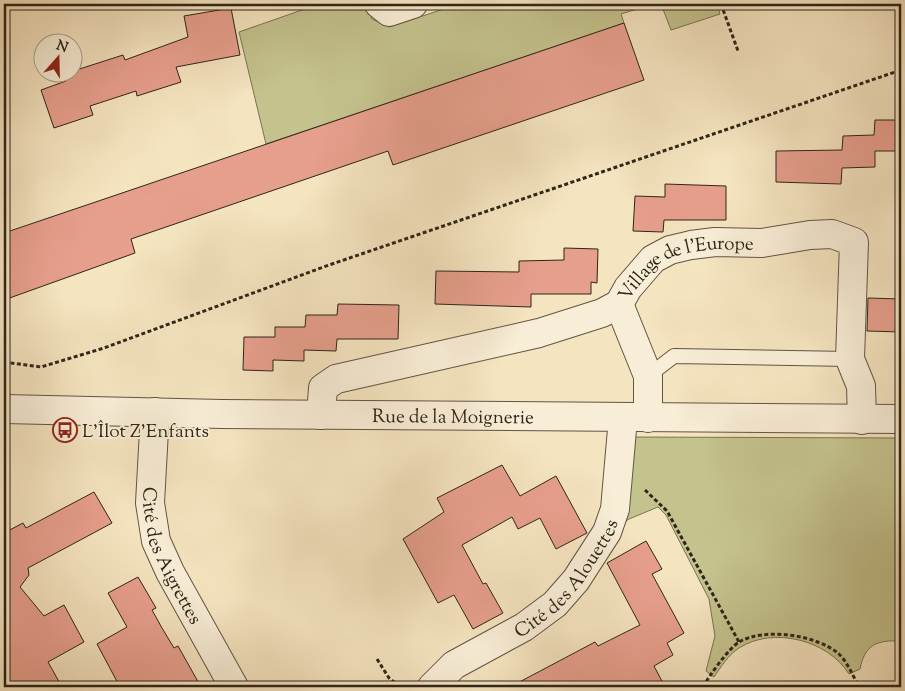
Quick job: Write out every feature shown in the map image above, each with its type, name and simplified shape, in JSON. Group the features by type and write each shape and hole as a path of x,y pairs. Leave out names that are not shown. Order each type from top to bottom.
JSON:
{"street":[{"path":"379,4 389,12 413,4"},
{"name":"Village de l'Europe","path":"321,415 323,388 336,379 539,333 602,313 619,304 640,273 653,259 670,250 715,242 762,243 810,235 832,234 854,242 850,359 861,386 862,420"},
{"path":"619,304 648,376"},
{"name":"Cité des Alouettes","path":"432,687 454,665 524,627 555,604 576,580 607,532 615,509 619,475 648,376"},
{"name":"Rue de la Moignerie","path":"4,409 321,415 901,419"},
{"name":"Cité des Aigrettes","path":"155,412 150,503 156,541 170,572 234,687"}],"lane":[{"path":"648,376 674,356 850,359"}],"path":[{"path":"721,4 738,51"},
{"path":"4,362 40,367 104,348 338,262 901,70"},
{"path":"619,475 628,478 643,489 667,511 739,642"},
{"path":"703,687 739,642 765,636 790,634 819,643 840,655 859,687"},
{"path":"377,659 389,678 400,687"}],"shaded area":[{"path":"319,4 366,4 372,19 389,27 459,4 653,4 621,14 624,23 266,144 239,32"},
{"path":"661,4 717,4 720,14 671,30"},
{"path":"632,437 901,438 901,641 885,641 873,645 865,654 860,669 849,674 840,662 828,652 799,640 783,638 753,641 735,651 714,677 706,671 715,636 709,599 666,515 658,507 629,519 616,528"}],"building":[{"path":"231,8 240,55 176,67 181,82 137,96 136,91 90,106 93,115 54,128 41,90 63,82 82,82 82,68 123,55 125,60 188,37 184,16"},
{"path":"624,23 644,80 393,165 388,151 131,239 135,253 4,300 4,233"},
{"path":"875,120 901,120 901,151 875,151 875,167 842,168 841,184 776,182 776,151 842,150 843,136 874,135"},
{"path":"665,184 726,186 726,220 664,220 663,232 633,231 635,196 665,197"},
{"path":"564,248 598,249 597,283 591,282 591,294 531,294 531,307 435,304 436,271 519,272 519,261 564,260"},
{"path":"868,298 901,299 901,332 867,331"},
{"path":"338,304 399,305 398,339 337,339 336,351 304,350 304,361 273,360 273,371 243,370 244,337 275,337 275,327 305,327 306,315 337,315"},
{"path":"502,465 520,496 556,476 587,533 556,549 540,518 518,529 512,517 462,545 483,584 486,583 503,613 473,629 454,595 438,603 403,539 444,512 437,498"},
{"path":"94,492 112,523 28,568 29,575 20,587 44,616 64,605 84,642 48,662 62,687 4,687 4,533 23,523 26,528"},
{"path":"646,541 662,569 652,574 684,633 667,643 673,655 654,666 665,687 510,687 595,642 598,646 640,625 607,563"},
{"path":"138,577 156,608 152,610 162,628 174,648 178,646 201,687 120,687 97,644 127,627 108,593"}],"place":[{"name":"L'Îlot Z'Enfants","path":"65,430"}]}
